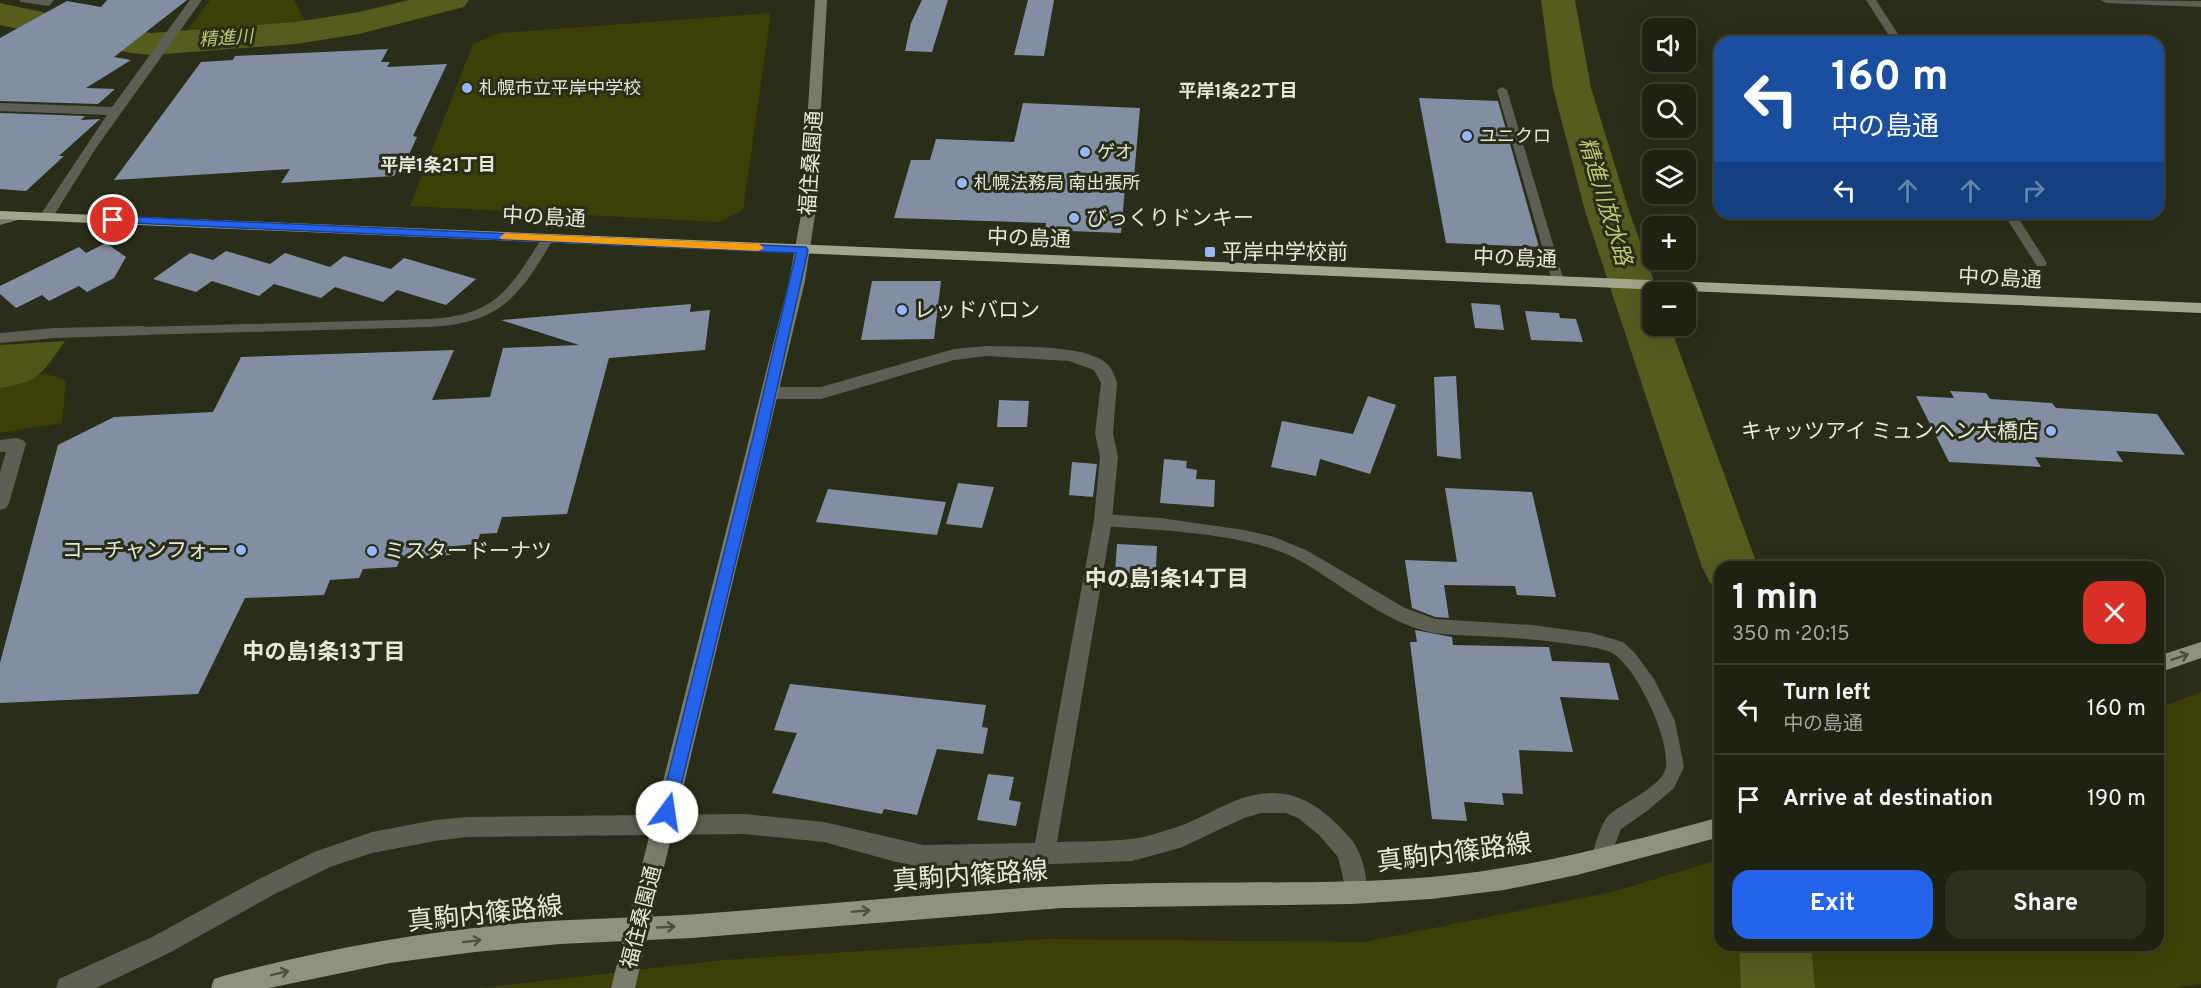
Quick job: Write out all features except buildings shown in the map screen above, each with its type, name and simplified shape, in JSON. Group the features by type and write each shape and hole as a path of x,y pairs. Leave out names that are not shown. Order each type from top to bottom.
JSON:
{"highway":[{"path":"0,215 16,216"},
{"name":"中の島通","path":"16,216 2201,308"}],"main road":[{"path":"2164,663 2201,650"},
{"name":"真駒内篠路線","path":"223,988 370,954 508,936 709,925 940,904 1112,894 1431,888 1485,881 1600,858 1680,839 1714,828"}],"street":[{"path":"25,0 45,4 48,0"},
{"path":"46,217 117,111 196,0"},
{"name":"福住桑園通","path":"623,988 761,433 802,250 808,215 822,0"},
{"path":"0,107 117,111"},
{"name":"中の島通","path":"0,221 16,216"},
{"path":"0,338 55,333 142,331"},
{"path":"770,393 822,393 969,352 1069,355 1100,366 1107,375 1109,383 1104,433 1109,458 1103,520 1044,853"},
{"path":"0,446 16,444 0,503"},
{"path":"68,988 125,963 293,873 341,852 388,838 430,830 467,827 744,824 824,832 896,851 923,856 951,857 1131,850 1180,837 1240,809 1261,803 1286,803 1306,812 1327,828 1348,852 1356,891"}],"lane":[{"path":"1871,0 1894,36"},
{"path":"2106,0 2201,4"},
{"path":"1502,90 1558,281"},
{"path":"2013,219 2041,263"},
{"path":"142,331 429,323 475,317 498,304 514,288 548,238"},
{"path":"1103,520 1160,524 1244,536 1274,543 1309,559 1399,612 1434,626 1544,633 1617,646 1648,684 1668,726 1675,767 1668,782 1614,824 1600,858"}],"green space":[{"path":"210,0 294,0 305,21 276,26 187,31"},
{"path":"771,13 743,210 719,222 410,206 473,44 500,33"},
{"path":"65,341 39,374 13,386 0,388 0,345"},
{"path":"46,374 66,380 62,423 0,433 0,377"},
{"path":"2201,692 2201,984 2177,988 479,988 724,960 1048,939 1364,942 1613,892 1714,861 1714,951 2164,951 2164,706"}],"waterway":[{"name":"精進川","path":"0,14 131,42 152,44 296,33 359,23 452,0"},
{"name":"精進川放水路","path":"1558,0 1572,88 1607,211 1728,561"},
{"name":"精進川放水路","path":"1775,951 1778,988"}],"slow traffic":[{"path":"505,237 759,248"}],"place":[{"name":"札幌市立平岸中学校","path":"467,88"},
{"name":"ユニクロ","path":"1467,136"},
{"name":"ゲオ","path":"1085,152"},
{"name":"札幌法務局 南出張所","path":"962,183"},
{"name":"びっくりドンキー","path":"1074,218"},
{"name":"平岸中学校前","path":"1210,252"},
{"name":"レッドバロン","path":"902,310"},
{"name":"キャッツアイ ミュンヘン大橋店","path":"2051,431"},
{"name":"コーチャンフォー","path":"241,550"},
{"name":"ミスタードーナツ","path":"372,551"}],"district":[{"name":"平岸1条22丁目","path":"1238,91"},
{"name":"平岸1条21丁目","path":"438,165"},
{"name":"中の島1条14丁目","path":"1167,578"},
{"name":"中の島1条13丁目","path":"324,651"}],"route":[{"path":"113,220 802,250 761,433 667,812"}]}
